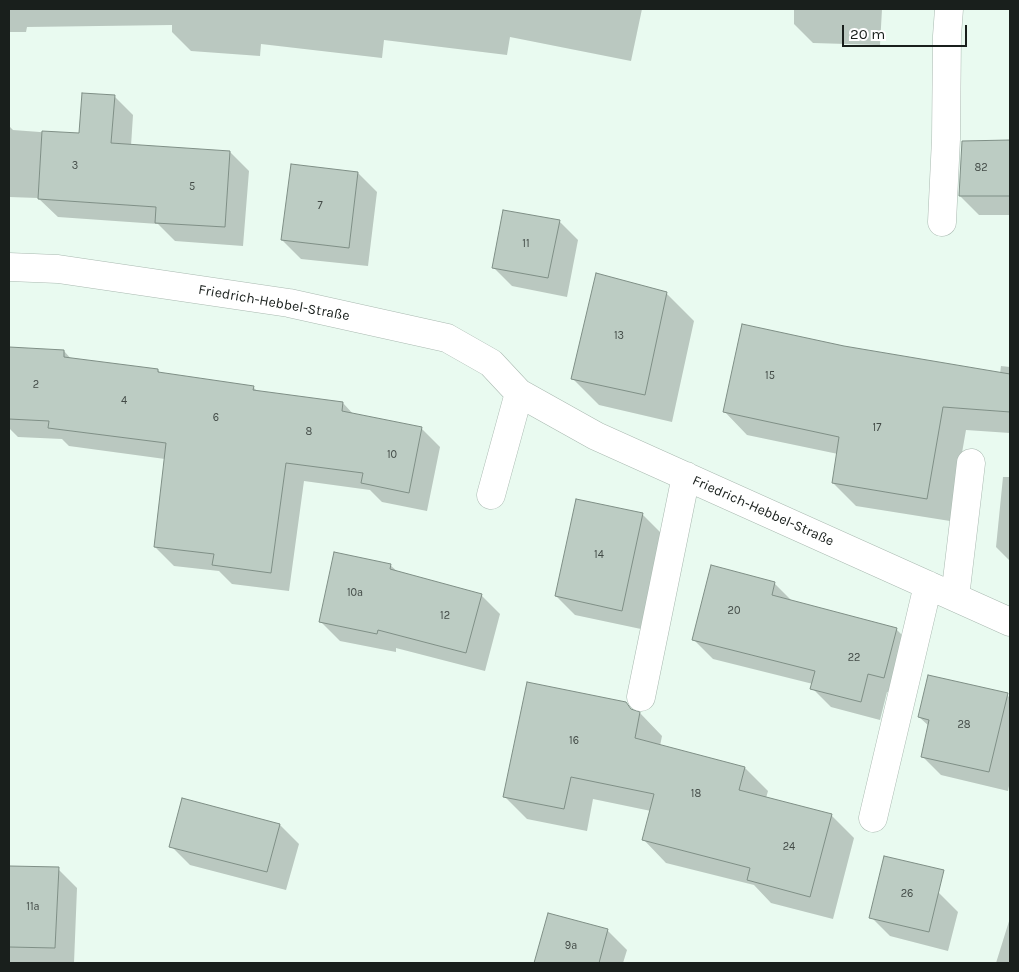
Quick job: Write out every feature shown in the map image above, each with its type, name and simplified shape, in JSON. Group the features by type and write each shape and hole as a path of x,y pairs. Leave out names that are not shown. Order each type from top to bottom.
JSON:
{"street":[{"path":"942,222 946,139 947,36 950,9"},
{"name":"Friedrich-Hebbel-Straße","path":"9,267 58,269 289,303 447,338 491,363 519,393 596,436 1010,622"},
{"path":"491,496 519,393"},
{"path":"955,597 971,463"},
{"path":"641,697 686,476"},
{"path":"873,818 928,585"}],"building":[{"path":"82,93 115,95 111,143 230,151 225,227 155,223 156,207 38,199 42,131 79,133"},
{"path":"1010,140 1010,196 959,196 962,141"},
{"path":"291,164 358,172 349,248 281,240"},
{"path":"503,210 560,220 548,278 492,268"},
{"path":"596,273 667,292 645,395 571,379"},
{"path":"742,324 844,346 1010,374 1010,412 943,407 927,499 832,483 839,437 723,412"},
{"path":"9,347 64,350 64,357 158,369 158,372 254,386 253,390 343,402 342,411 422,427 409,493 361,483 363,473 286,463 271,573 212,565 214,554 154,547 166,443 48,428 49,421 9,419"},
{"path":"576,499 643,513 622,611 555,596"},
{"path":"334,552 391,564 390,569 482,594 466,653 378,630 377,634 319,622"},
{"path":"711,565 775,582 772,595 897,628 884,678 868,674 861,702 810,689 815,671 692,640"},
{"path":"928,675 1008,693 989,772 921,757 929,720 918,717"},
{"path":"527,682 626,702 631,709 640,712 635,738 745,767 739,790 832,814 810,897 747,880 750,868 642,840 654,794 571,777 564,809 503,797"},
{"path":"182,798 280,824 267,872 169,847"},
{"path":"884,856 944,870 929,932 869,918"},
{"path":"9,866 59,867 55,948 9,947"},
{"path":"548,913 608,929 599,963 534,963"}]}
